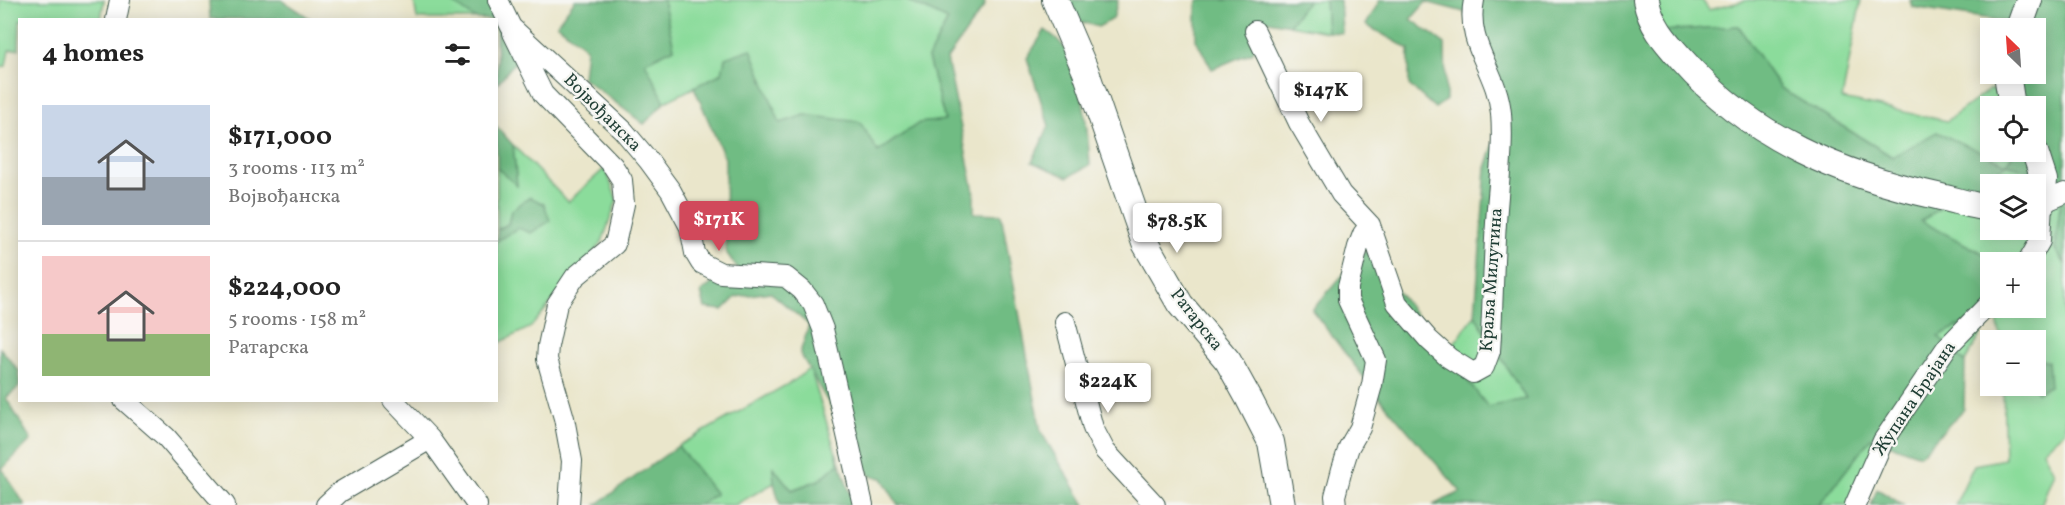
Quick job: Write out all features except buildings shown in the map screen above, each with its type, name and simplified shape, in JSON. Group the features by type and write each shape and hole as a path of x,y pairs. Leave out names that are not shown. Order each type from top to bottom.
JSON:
{"street":[{"path":"116,18 120,0"},
{"name":"Војвођанска","path":"498,0 511,27 623,130 649,161 671,191 690,227 695,253 701,263 721,273 786,277 802,290 813,304 822,329 863,505"},
{"name":"Ратарска","path":"1055,0 1086,72 1145,243 1180,304 1228,361 1249,399 1271,442 1282,505"},
{"name":"Краља Милутина","path":"1255,31 1299,123 1341,194 1370,225 1390,289 1408,319 1459,365 1473,373 1484,367 1490,351 1496,224 1503,145 1501,110 1492,77 1476,46 1470,20 1474,0"},
{"path":"1646,0 1657,31 1699,79 1739,114 1812,157 1852,174 1896,187 1980,206"},
{"path":"2023,18 2029,0"},
{"path":"511,27 543,94 613,166 622,180 624,204 615,244 575,277 557,304 548,346 548,359 564,418 572,461 569,505"},
{"path":"2034,252 2040,241 2048,201 2038,162"},
{"path":"1336,505 1335,496 1342,469 1349,447 1360,428 1372,385 1376,360 1348,300 1348,287 1359,247 1363,234 1370,225"},
{"name":"Жупана Брајана","path":"1855,505 1883,441 1947,347 1980,313"},
{"path":"1065,322 1093,428 1105,451 1155,505"},
{"path":"126,402 166,437 225,505"},
{"path":"395,402 430,439 477,505"},
{"path":"326,505 340,492 430,439"}],"green space":[{"path":"0,0 104,0 101,18 18,18 18,49 9,50 6,66 0,67"},
{"path":"209,0 282,0 309,18 210,18"},
{"path":"414,0 449,0 475,18 417,18"},
{"path":"449,0 489,0 497,18 475,18"},
{"path":"575,0 663,0 674,48 645,62 665,102 644,124 583,78 586,48 557,24"},
{"path":"663,0 906,0 948,20 928,58 945,121 919,123 877,152 805,115 780,124 723,73 665,102 644,62 674,48"},
{"path":"906,0 984,0 985,5 947,59 974,192 974,213 1001,214 1041,432 1085,505 898,505 882,478 870,476 800,353 809,325 770,292 736,297 723,310 705,308 701,292 714,282 746,281 726,252 725,159 694,87 722,73 725,58 751,49 780,123 805,115 860,122 878,152 919,123 945,120 928,58 948,20"},
{"path":"1062,0 1118,0 1113,19 1098,27 1068,18"},
{"path":"1198,0 1308,0 1289,25 1265,20 1253,52 1212,69 1196,40"},
{"path":"1308,0 1325,0 1327,32 1289,25"},
{"path":"1325,0 1340,0 1342,33 1327,32"},
{"path":"1380,0 1637,0 1648,32 1738,26 1780,88 1892,157 1937,132 1980,152 1980,162 2007,164 1992,174 1980,174 1980,182 1921,221 1980,252 1980,315 1938,336 1965,362 1964,409 1920,455 1871,438 1819,505 1433,505 1461,492 1382,401 1312,310 1365,250 1488,407 1526,399 1475,315 1486,168 1505,109 1464,12 1426,2 1411,19 1445,44 1446,100 1435,108 1409,85 1409,49 1366,25"},
{"path":"1637,0 1702,0 1709,10 1748,0 1861,0 1842,99 1947,121 1980,96 1980,153 1937,132 1893,157 1780,88 1738,26 1648,32"},
{"path":"1910,0 2065,0 2065,264 2055,249 2063,180 2007,164 2008,162 2046,162 2046,96 2015,96 2016,84 2046,84 2046,18 1984,18 1912,7"},
{"path":"498,21 515,62 498,83"},
{"path":"1045,30 1055,37 1070,59 1076,73 1083,104 1090,165 1068,177 1032,162 1049,126 1027,58"},
{"path":"1990,89 2012,96 1981,96"},
{"path":"498,128 513,145 517,186 498,169"},
{"path":"513,145 568,202 605,168 617,200 602,242 531,327 498,344 498,240 518,228 511,211 508,224 498,229 498,169 517,185"},
{"path":"2000,162 2008,162 2007,164 2040,174 1992,174 2006,165"},
{"path":"2046,176 2063,181 2055,249 2065,264 2065,431 2043,451 2054,472 2041,505 1955,505 1974,465 2005,459 2003,396 2046,396 2046,330 1999,330 1997,318 2046,318 2046,252 1980,252 1920,221 1980,182 1980,240 2046,240"},
{"path":"530,197 544,204 550,221 531,233 518,228 498,240 498,229 508,224 511,211"},
{"path":"1475,315 1526,399 1488,407 1446,354"},
{"path":"1980,315 1980,318 1990,318 1983,330 1980,330 1980,336 1965,362 1938,336"},
{"path":"0,348 18,370 18,388 6,398 31,440 2,469 25,505 0,505"},
{"path":"2046,360 2048,361 2050,386 2046,388"},
{"path":"810,368 839,463 819,480 791,490 773,469 774,483 735,505 699,505 716,494 678,446 795,380"},
{"path":"1871,438 1877,439 1850,505 1819,505"},
{"path":"678,446 716,494 699,505 596,505"},
{"path":"836,452 854,505 780,505 774,483 773,467 792,490 819,480 839,463"},
{"path":"1877,489 1903,505 1871,505"}]}
